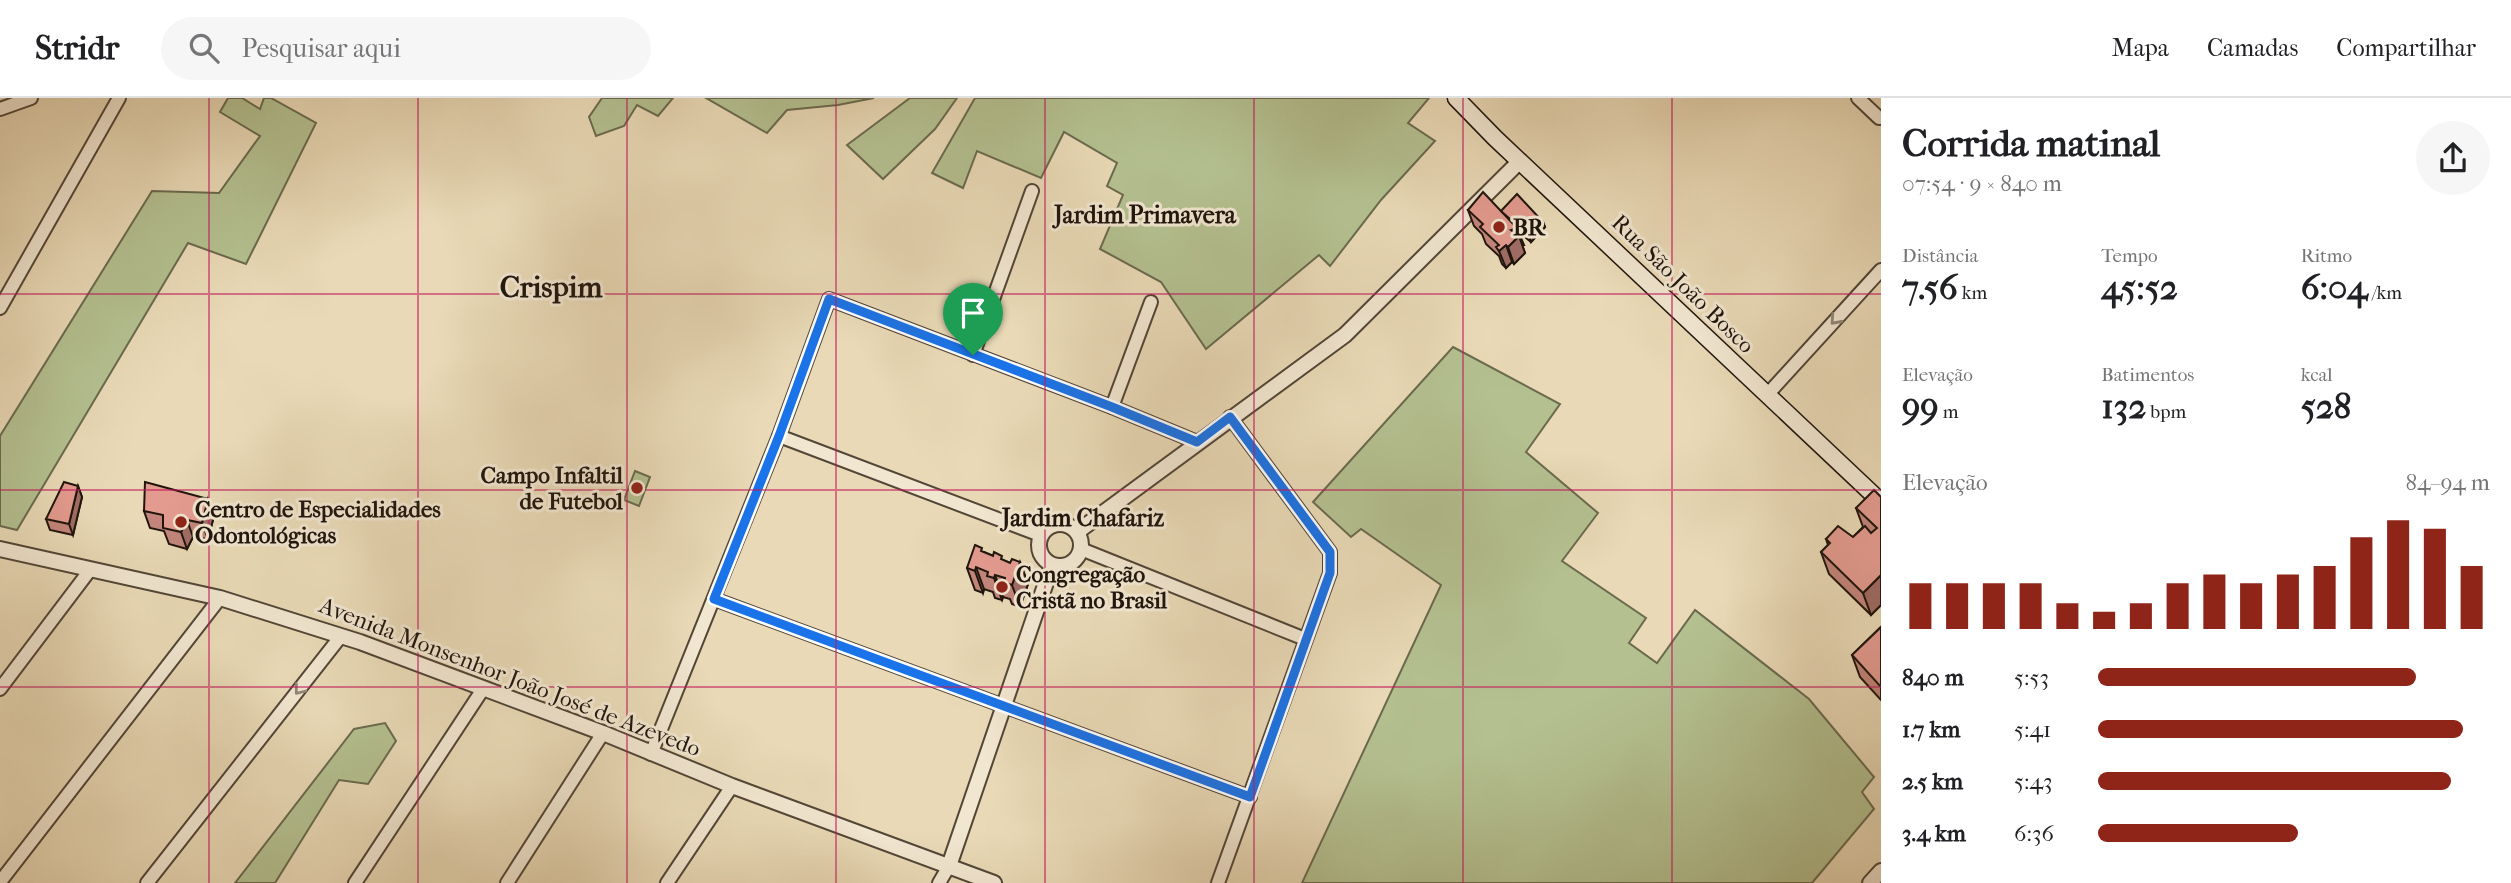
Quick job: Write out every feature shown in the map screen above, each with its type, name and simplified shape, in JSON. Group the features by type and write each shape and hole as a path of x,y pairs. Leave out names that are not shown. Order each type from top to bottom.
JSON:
{"main road":[{"name":"Rua São João Bosco","path":"1456,98 1881,502"}],"street":[{"path":"0,109 31,98"},
{"path":"0,308 119,98"},
{"path":"1858,98 1879,118"},
{"path":"1077,532 1345,335 1520,161"},
{"path":"973,355 1032,191"},
{"path":"1767,396 1881,270"},
{"path":"651,754 779,436 829,299 1197,442"},
{"path":"1112,407 1151,302"},
{"path":"1218,883 1330,573 1330,552 1230,417"},
{"path":"779,436 1040,535"},
{"path":"1058,523 1069,525 1077,532 1081,549 1075,560 1064,566 1052,565 1042,558 1038,547 1040,535 1048,527 1058,523"},
{"name":"Avenida Monsenhor João José de Azevedo","path":"0,549 220,598 360,642 994,883"},
{"path":"1081,549 1305,639"},
{"path":"939,883 949,866 1052,565"},
{"path":"0,689 90,570"},
{"path":"0,882 220,598"},
{"path":"714,599 1250,797"},
{"path":"147,883 341,636"},
{"path":"355,883 484,688"},
{"path":"507,883 603,733"},
{"path":"667,883 733,786"},
{"path":"1870,883 1881,871"}],"green space":[{"path":"228,98 242,98 260,109 264,98 271,98 316,123 246,264 188,243 17,530 0,526 0,436 152,191 219,193 260,136 220,112"},
{"path":"602,98 673,98 658,116 637,105 624,126 596,136 589,117"},
{"path":"706,98 874,98 787,110 767,133"},
{"path":"910,98 957,98 935,129 883,179 847,145"},
{"path":"975,98 1429,98 1408,123 1435,141 1381,200 1330,266 1319,255 1206,349 1161,282 1100,249 1123,195 1107,186 1117,163 1064,132 1041,178 977,151 963,188 932,173"},
{"path":"1453,347 1560,404 1526,452 1598,513 1562,561 1646,618 1629,643 1657,663 1695,610 1809,699 1874,777 1862,792 1874,809 1812,883 1302,883 1441,585 1361,529 1351,537 1313,502"},
{"name":"Campo Infaltil de Futebol","path":"635,471 650,477 639,506 624,500"},
{"path":"385,723 396,741 368,784 339,780 275,883 235,883 354,729"}],"building":[{"path":"1483,192 1517,228 1511,230 1519,236 1508,247 1506,245 1499,251 1496,247 1499,245 1480,227 1483,224 1468,210"},
{"path":"1517,194 1543,222 1529,236 1501,211"},
{"path":"64,482 78,486 69,524 46,519"},
{"path":"145,482 208,499 202,523 187,520 181,532 163,528 163,515 144,511"},
{"path":"1874,490 1881,497 1881,575 1863,593 1821,552 1830,543 1826,539 1838,526 1853,537 1865,526 1871,533 1877,528 1856,508"},
{"path":"975,545 982,548 981,551 993,556 994,552 1010,563 1012,559 1020,562 1012,585 1004,582 1005,578 987,576 988,572 976,567 975,571 967,568"},
{"path":"1881,627 1881,687 1852,655"}],"place":[{"name":"BR","path":"1499,227"},
{"name":"Campo Infaltil de Futebol","path":"637,488"},
{"name":"Centro de Especialidades Odontológicas","path":"181,522"},
{"name":"Congregação Cristã no Brasil","path":"1002,587"}],"district":[{"name":"Jardim Primavera","path":"1145,215"},
{"name":"Crispim","path":"551,287"},
{"name":"Jardim Chafariz","path":"1083,518"}],"route":[{"path":"829,299 973,355 1197,442 1230,417 1330,552 1330,573 1250,797 714,599 779,436 829,299"}]}
